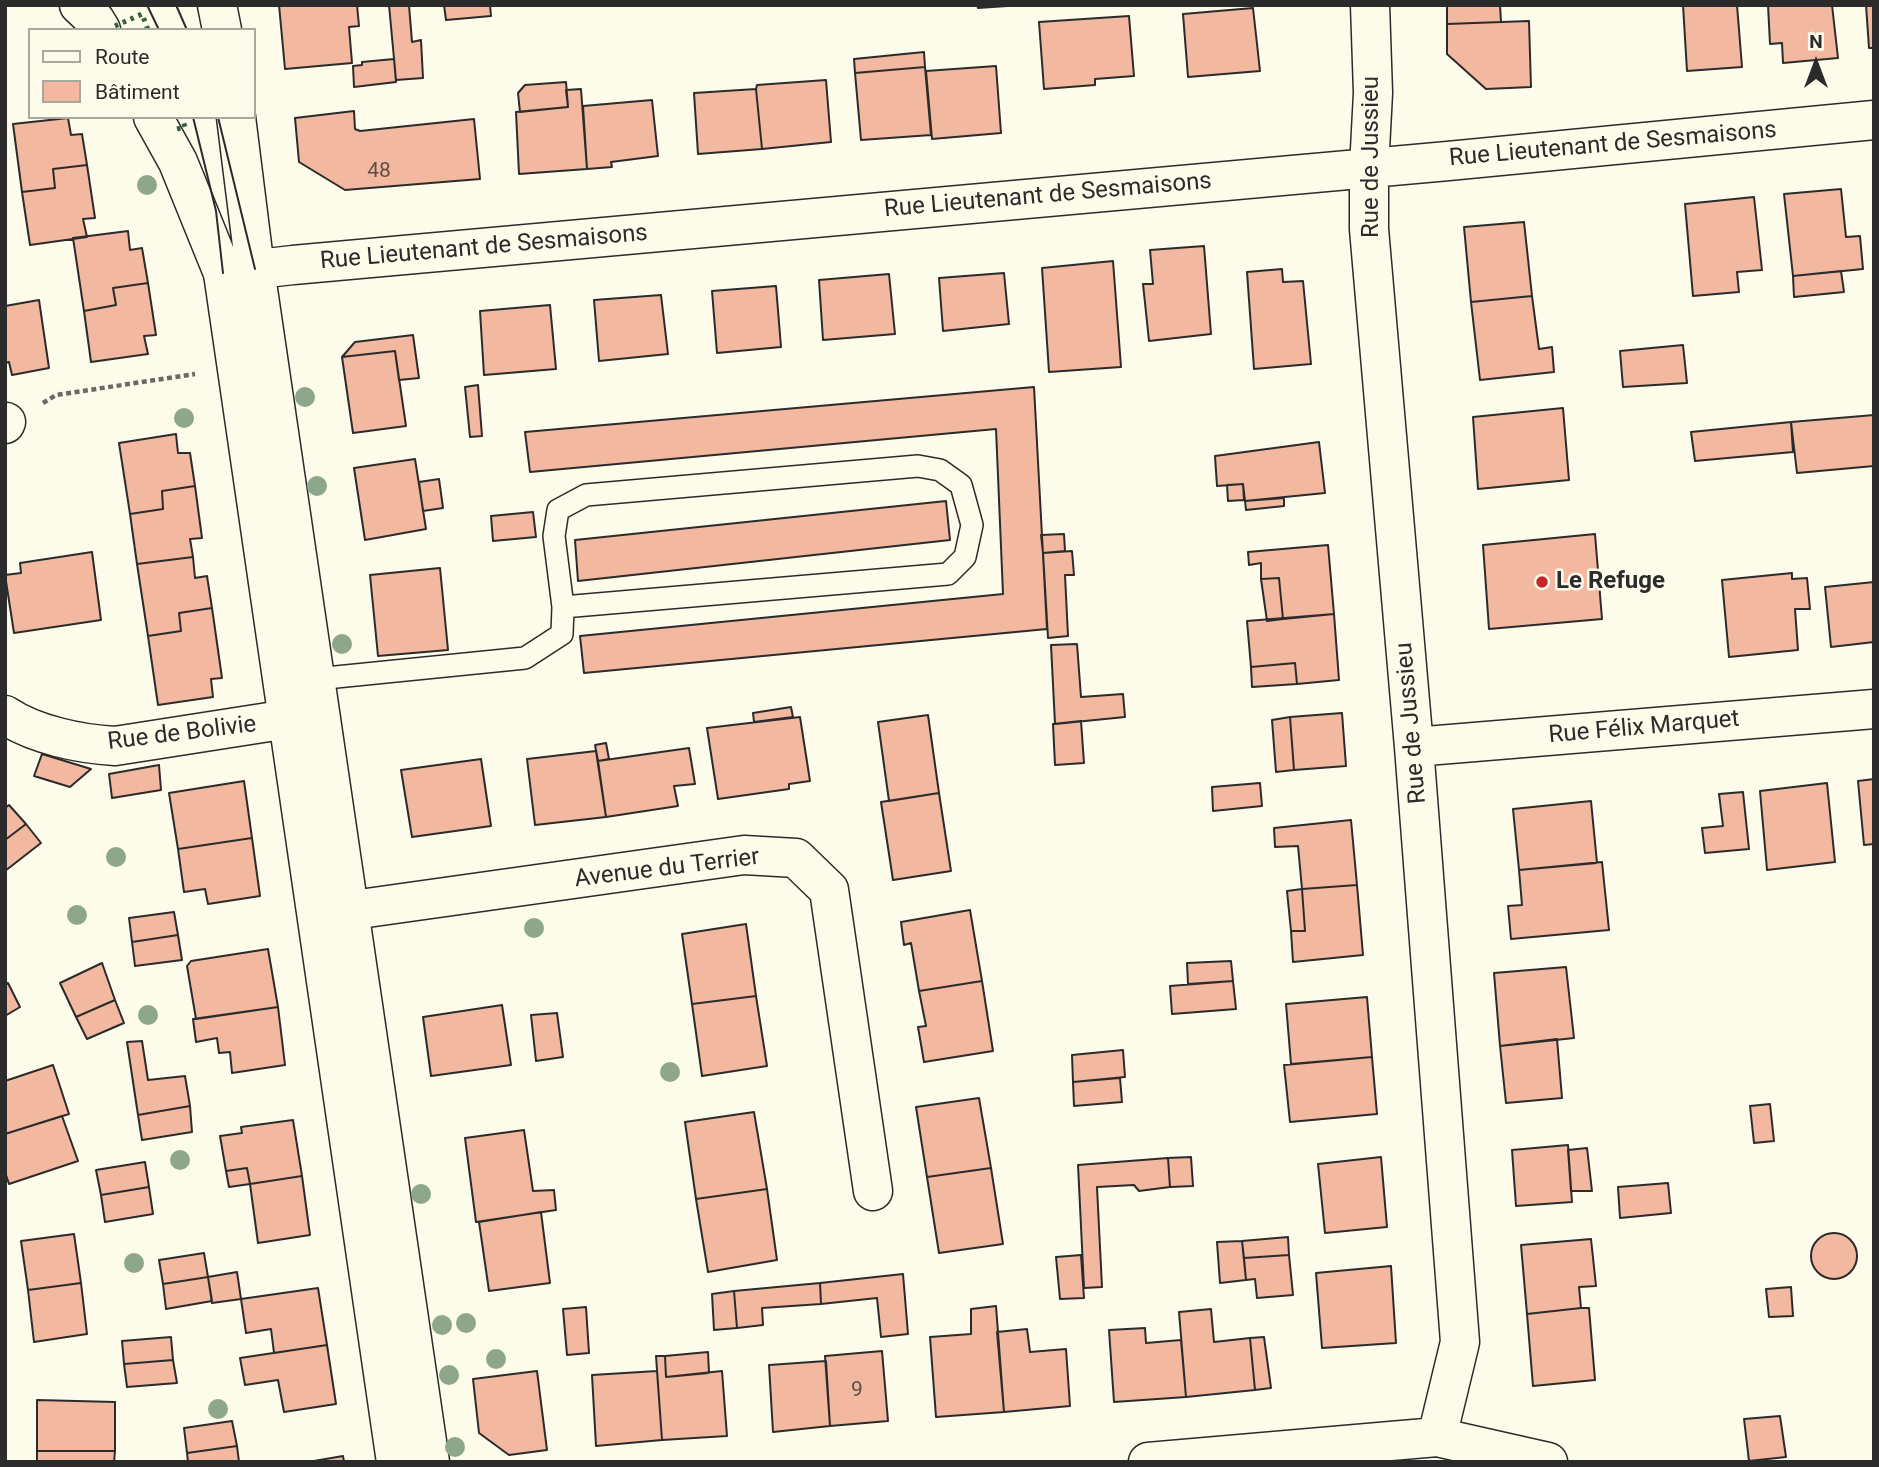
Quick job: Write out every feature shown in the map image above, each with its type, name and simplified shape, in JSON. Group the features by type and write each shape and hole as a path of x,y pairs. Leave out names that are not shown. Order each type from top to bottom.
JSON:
{"street":[{"path":"79,5 100,28"},
{"path":"216,5 222,28"},
{"name":"Rue de Jussieu","path":"1370,5 1373,93 1368,168 1369,229 1414,747 1460,1342 1437,1437"},
{"path":"154,119 239,271 308,705 396,1462"},
{"path":"236,119 239,271 234,353 308,705"},
{"name":"Rue Lieutenant de Sesmaisons","path":"239,271 1874,120"},
{"name":"Rue de Bolivie","path":"5,715 22,726 90,744 115,746 308,705"},
{"name":"Rue Félix Marquet","path":"1414,747 1874,709"},
{"name":"Avenue du Terrier","path":"333,913 744,855 796,858 829,890 873,1191"},
{"path":"333,913 430,1462"},
{"path":"1147,1462 1437,1437 1548,1462"}],"lane":[{"path":"308,705 525,658 562,634 563,607 554,536 558,510 586,495 918,466 940,470 961,485 972,525 965,557 948,574 563,607"}],"path":[{"path":"5,423 56,395 197,374 234,353"}],"building":[{"path":"279,5 357,5 359,26 349,27 352,63 285,69"},
{"path":"389,5 409,5 412,42 421,40 423,78 396,80"},
{"path":"444,5 490,5 491,16 446,20"},
{"path":"977,5 1007,5 1007,6 978,8"},
{"path":"1447,5 1500,5 1501,22 1447,24"},
{"path":"1683,5 1737,5 1742,67 1687,71"},
{"path":"1768,5 1832,5 1838,58 1783,63 1782,43 1770,44"},
{"path":"1866,5 1874,5 1874,48 1869,48"},
{"path":"1253,8 1260,71 1188,77 1183,14"},
{"path":"1129,16 1134,76 1095,79 1095,85 1044,89 1039,22"},
{"path":"1529,21 1531,87 1486,89 1447,54 1447,24"},
{"path":"924,52 925,67 855,73 854,59"},
{"path":"394,59 396,82 354,87 353,66 362,65 362,62"},
{"path":"996,66 1001,133 932,139 926,71"},
{"path":"925,67 931,135 861,140 855,73"},
{"path":"826,80 831,142 762,149 757,85"},
{"path":"566,82 568,107 520,112 518,93 525,85"},
{"path":"581,89 587,169 519,174 516,112 568,107 566,90"},
{"path":"756,89 762,149 698,154 694,93"},
{"path":"652,100 658,156 611,162 612,167 587,169 583,106"},
{"path":"354,111 355,129 360,131 474,119 480,179 345,190 299,162 295,118"},
{"path":"68,119 71,135 82,134 87,165 53,169 55,188 22,192 13,124"},
{"path":"87,165 95,218 83,219 87,237 30,245 22,192 55,188 53,169"},
{"path":"1841,189 1846,237 1860,236 1863,269 1793,276 1784,194"},
{"path":"1754,197 1762,270 1737,272 1739,292 1693,296 1685,204"},
{"path":"1524,222 1532,296 1471,302 1464,227"},
{"path":"128,231 130,250 142,248 148,283 113,288 116,305 84,311 73,238"},
{"path":"1204,246 1211,334 1149,341 1143,284 1153,284 1150,250"},
{"path":"1113,261 1121,367 1049,372 1042,268"},
{"path":"1282,269 1283,282 1303,281 1311,364 1254,369 1247,272"},
{"path":"1841,271 1844,292 1794,297 1793,276"},
{"path":"1004,273 1009,324 943,331 939,278"},
{"path":"889,274 895,334 823,340 819,280"},
{"path":"148,283 156,335 144,336 148,354 91,362 84,311 116,305 113,288"},
{"path":"776,286 781,347 717,353 712,291"},
{"path":"661,295 668,354 599,361 594,300"},
{"path":"1532,296 1539,349 1552,347 1554,372 1480,380 1471,302"},
{"path":"39,300 49,368 12,375 9,362 5,363 5,306"},
{"path":"550,305 556,369 484,375 480,311"},
{"path":"413,335 419,378 399,380 395,351 342,357 355,342"},
{"path":"1683,345 1687,383 1623,387 1620,351"},
{"path":"395,351 406,426 353,433 342,357"},
{"path":"478,385 482,436 470,437 465,387"},
{"path":"1034,387 1047,629 584,673 580,636 1003,594 996,429 530,472 525,432"},
{"path":"1563,408 1569,480 1478,489 1473,417"},
{"path":"1874,415 1874,466 1797,473 1791,422"},
{"path":"1791,422 1793,452 1695,461 1691,432"},
{"path":"176,434 178,453 190,453 195,486 162,491 163,509 130,514 119,443"},
{"path":"1319,442 1325,493 1245,501 1243,484 1217,486 1215,456"},
{"path":"415,459 426,529 365,540 354,468"},
{"path":"439,479 443,508 423,511 419,482"},
{"path":"1243,484 1244,500 1228,501 1227,485"},
{"path":"195,486 202,538 190,539 193,557 137,564 130,514 163,509 162,491"},
{"path":"1284,498 1284,506 1246,510 1245,501"},
{"path":"946,501 950,540 578,581 575,540"},
{"path":"533,512 536,537 493,541 491,516"},
{"path":"1064,534 1065,551 1043,553 1041,535"},
{"name":"Le Refuge","path":"1595,534 1602,619 1489,629 1483,545"},
{"path":"1328,545 1334,614 1283,619 1279,578 1261,579 1261,563 1249,565 1248,552"},
{"path":"1072,551 1074,575 1065,575 1068,636 1048,638 1043,553"},
{"path":"92,552 101,620 14,633 5,575 21,573 20,563"},
{"path":"193,557 195,578 207,576 212,608 179,613 181,631 148,636 137,564"},
{"path":"440,568 448,650 378,656 370,575"},
{"path":"1792,573 1792,579 1807,578 1810,609 1795,609 1798,650 1729,657 1722,580"},
{"path":"1279,578 1283,619 1267,621 1261,579"},
{"path":"1874,582 1874,642 1831,647 1825,587"},
{"path":"212,608 222,678 211,679 213,697 158,705 148,636 181,631 179,613"},
{"path":"1334,614 1339,680 1297,684 1295,663 1251,667 1247,621"},
{"path":"1077,644 1081,697 1123,694 1125,717 1055,724 1051,645"},
{"path":"1295,663 1297,684 1252,687 1251,667"},
{"path":"791,707 793,717 754,722 753,713"},
{"path":"1342,713 1346,766 1294,770 1290,717"},
{"path":"928,715 939,793 889,801 878,722"},
{"path":"800,717 810,781 789,784 789,789 718,799 707,728"},
{"path":"1290,717 1294,770 1276,772 1272,720"},
{"path":"1081,721 1084,763 1055,765 1053,724"},
{"path":"606,743 609,759 598,761 595,745"},
{"path":"689,748 695,784 674,786 678,806 606,817 598,761"},
{"path":"596,751 606,817 535,825 527,759"},
{"path":"42,754 91,769 70,787 34,776"},
{"path":"481,759 491,826 412,837 401,770"},
{"path":"159,765 161,790 112,798 109,774"},
{"path":"1874,779 1874,844 1864,845 1858,781"},
{"path":"244,781 252,838 178,849 169,793"},
{"path":"1260,783 1262,806 1213,811 1212,787"},
{"path":"1827,783 1835,862 1767,870 1760,791"},
{"path":"1743,792 1749,849 1705,853 1702,828 1723,826 1719,794"},
{"path":"939,793 951,871 893,880 881,802"},
{"path":"1591,801 1597,863 1519,870 1513,809"},
{"path":"9,805 26,824 5,840 5,808"},
{"path":"1351,820 1357,885 1302,889 1298,846 1275,847 1274,828"},
{"path":"26,824 41,843 5,871 5,840"},
{"path":"252,838 260,896 208,904 205,889 184,892 178,849"},
{"path":"1602,862 1609,930 1511,939 1508,906 1522,905 1519,870"},
{"path":"1357,885 1363,955 1293,962 1291,931 1305,931 1302,889"},
{"path":"1302,889 1305,931 1291,931 1287,891"},
{"path":"970,910 982,981 919,991 911,943 904,945 901,922"},
{"path":"174,912 178,935 132,942 129,918"},
{"path":"746,924 756,996 692,1004 682,934"},
{"path":"178,935 182,960 135,966 132,942"},
{"path":"268,949 278,1007 196,1019 187,966 191,961"},
{"path":"1231,961 1233,981 1188,984 1187,963"},
{"path":"102,963 115,1000 76,1017 60,983"},
{"path":"1566,967 1574,1038 1500,1046 1494,973"},
{"path":"982,981 993,1051 924,1062 918,1027 926,1026 919,991"},
{"path":"1233,981 1236,1009 1172,1014 1170,986"},
{"path":"8,983 20,1007 5,1016 5,984"},
{"path":"756,996 767,1066 702,1076 692,1004"},
{"path":"1367,997 1372,1057 1291,1064 1286,1004"},
{"path":"115,1000 124,1023 87,1039 76,1017"},
{"path":"502,1005 511,1065 431,1076 423,1017"},
{"path":"278,1007 285,1065 232,1073 230,1052 219,1053 217,1038 196,1042 193,1019"},
{"path":"557,1013 563,1057 536,1061 531,1015"},
{"path":"1557,1039 1562,1098 1506,1103 1500,1046"},
{"path":"142,1041 148,1080 185,1076 190,1106 138,1115 127,1042"},
{"path":"1123,1050 1125,1077 1073,1082 1072,1055"},
{"path":"1372,1057 1377,1114 1290,1122 1284,1065"},
{"path":"53,1065 69,1114 5,1134 5,1081"},
{"path":"1120,1078 1122,1102 1074,1106 1073,1082"},
{"path":"979,1098 991,1168 927,1177 916,1107"},
{"path":"1770,1104 1774,1141 1754,1143 1750,1106"},
{"path":"190,1106 192,1132 142,1140 138,1115"},
{"path":"754,1112 767,1189 696,1199 685,1122"},
{"path":"62,1116 78,1161 9,1184 5,1172 5,1134"},
{"path":"293,1120 302,1176 250,1184 247,1168 226,1171 220,1136 242,1133 241,1127"},
{"path":"524,1130 533,1191 554,1190 556,1210 476,1222 465,1138"},
{"path":"1568,1145 1572,1202 1516,1206 1512,1150"},
{"path":"1587,1148 1592,1191 1571,1191 1568,1150"},
{"path":"1191,1157 1193,1186 1170,1187 1168,1158"},
{"path":"1381,1157 1387,1227 1325,1233 1318,1164"},
{"path":"1168,1158 1170,1187 1139,1191 1134,1185 1097,1187 1102,1287 1084,1288 1078,1165"},
{"path":"145,1162 149,1187 101,1195 96,1170"},
{"path":"247,1168 250,1184 229,1187 226,1171"},
{"path":"991,1168 1003,1244 939,1253 927,1177"},
{"path":"302,1176 310,1235 258,1243 250,1184"},
{"path":"1668,1183 1671,1213 1620,1218 1618,1187"},
{"path":"149,1187 153,1214 105,1222 101,1195"},
{"path":"767,1189 777,1260 708,1272 696,1199"},
{"path":"541,1212 550,1283 489,1291 479,1222"},
{"path":"1834,1233 1850,1240 1857,1256 1850,1272 1834,1279 1818,1272 1811,1256 1818,1240"},
{"path":"74,1234 81,1283 28,1290 21,1241"},
{"path":"1288,1237 1289,1255 1244,1258 1242,1241"},
{"path":"1591,1239 1596,1286 1579,1287 1581,1308 1527,1314 1521,1245"},
{"path":"1242,1241 1246,1280 1220,1283 1217,1242"},
{"path":"204,1253 208,1277 163,1284 159,1260"},
{"path":"1081,1255 1084,1298 1060,1299 1056,1257"},
{"path":"1289,1255 1293,1295 1257,1298 1255,1279 1246,1280 1244,1258"},
{"path":"1391,1266 1396,1343 1322,1348 1316,1273"},
{"path":"237,1272 241,1299 212,1303 208,1277"},
{"path":"903,1274 908,1334 881,1337 877,1298 821,1304 820,1283"},
{"path":"208,1277 212,1301 166,1309 163,1284"},
{"path":"81,1283 87,1334 34,1342 28,1290"},
{"path":"820,1283 821,1304 762,1308 763,1325 737,1328 734,1291"},
{"path":"1791,1287 1793,1316 1769,1317 1766,1289"},
{"path":"318,1288 327,1345 274,1353 271,1329 246,1333 241,1299"},
{"path":"734,1291 737,1328 714,1330 712,1294"},
{"path":"996,1306 1004,1412 936,1417 930,1337 971,1334 971,1309"},
{"path":"586,1307 589,1353 567,1355 563,1309"},
{"path":"1589,1308 1595,1380 1533,1386 1527,1314"},
{"path":"1211,1309 1214,1342 1250,1338 1255,1390 1186,1397 1179,1312"},
{"path":"1145,1328 1146,1343 1181,1340 1186,1397 1114,1402 1109,1330"},
{"path":"1027,1329 1030,1352 1066,1349 1070,1406 1004,1412 997,1332"},
{"path":"171,1337 173,1360 124,1364 122,1341"},
{"path":"1264,1337 1271,1388 1255,1390 1250,1338"},
{"path":"327,1345 336,1404 284,1412 278,1380 245,1385 240,1358"},
{"path":"882,1351 888,1421 830,1426 825,1356"},
{"path":"708,1352 709,1373 666,1377 665,1356"},
{"path":"656,1356 665,1356 666,1377 722,1371 727,1436 662,1440"},
{"path":"173,1360 177,1383 127,1387 124,1364"},
{"path":"826,1361 830,1426 773,1432 769,1365"},
{"path":"537,1371 547,1450 509,1455 479,1433 473,1379"},
{"path":"657,1371 662,1440 596,1446 592,1375"},
{"path":"37,1400 115,1402 115,1451 37,1451"},
{"path":"1780,1416 1786,1457 1749,1461 1744,1419"},
{"path":"232,1421 237,1446 187,1453 184,1428"},
{"path":"237,1446 239,1462 188,1462 187,1453"},
{"path":"37,1451 115,1451 114,1462 37,1462"},
{"path":"343,1456 344,1462 308,1462"}],"tram line":[{"path":"147,5 158,28"},
{"path":"176,5 186,28"},
{"path":"193,119 216,211 223,273"},
{"path":"218,119 255,269"}],"hedge":[{"path":"115,26 142,14 147,28"},
{"path":"177,129 185,127 183,119"}],"place":[{"name":"Le Refuge","path":"1542,582"}]}
